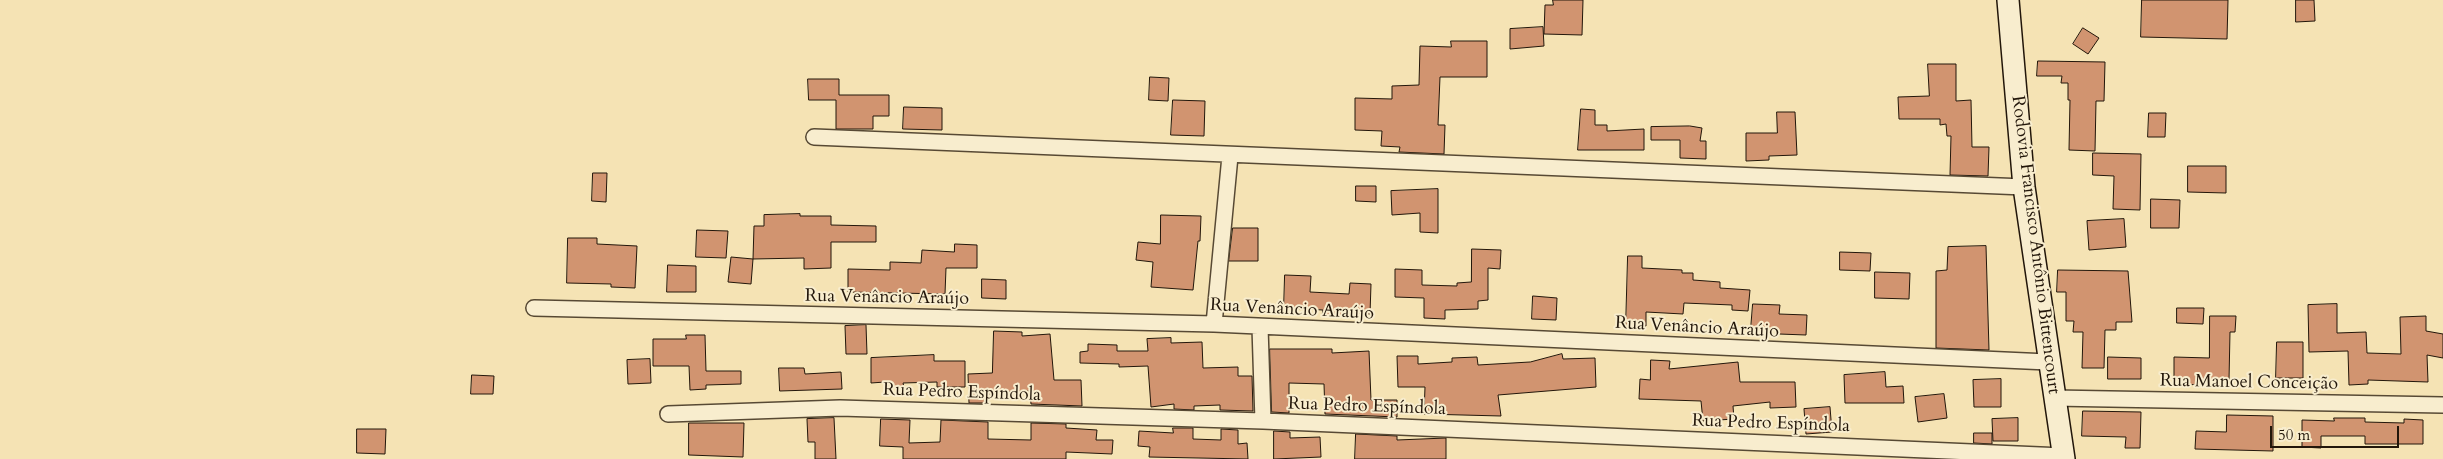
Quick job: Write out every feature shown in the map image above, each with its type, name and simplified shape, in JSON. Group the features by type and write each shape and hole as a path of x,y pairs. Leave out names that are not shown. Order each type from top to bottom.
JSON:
{"street":[{"name":"Rodovia Francisco Antônio Bittencourt","path":"2008,0 2024,187 2063,457"},
{"path":"814,138 2024,187"},
{"path":"1214,324 1230,156"},
{"name":"Rua Venâncio Araújo","path":"534,308 1214,324 2048,362"},
{"path":"1260,327 1263,421"},
{"name":"Rua Manoel Conceição","path":"2054,398 2443,405"},
{"name":"Rua Pedro Espíndola","path":"668,414 840,408 1263,421 2063,457"}],"building":[{"path":"1553,0 1583,0 1582,35 1544,34 1545,5 1553,5"},
{"path":"2142,0 2228,0 2227,39 2141,37"},
{"path":"2296,0 2314,0 2315,21 2296,22"},
{"path":"1543,27 1544,46 1510,49 1510,29"},
{"path":"2083,28 2099,38 2088,54 2073,44"},
{"path":"1451,41 1487,41 1487,77 1440,77 1438,125 1445,125 1444,154 1399,152 1400,147 1381,146 1382,131 1355,130 1355,98 1392,99 1392,86 1419,85 1420,46 1451,47"},
{"path":"2038,61 2105,62 2104,101 2096,101 2095,151 2069,150 2070,100 2068,100 2068,83 2061,83 2062,76 2037,76"},
{"path":"1928,64 1956,64 1956,101 1971,100 1972,147 1989,147 1988,176 1950,175 1951,136 1947,136 1946,124 1940,125 1940,119 1899,119 1898,97 1929,96"},
{"path":"1150,77 1169,78 1168,101 1149,100"},
{"path":"808,79 839,79 839,95 889,95 889,116 873,116 873,129 836,129 836,100 809,100"},
{"path":"1173,100 1205,101 1204,136 1171,135"},
{"path":"904,107 942,108 942,130 903,129"},
{"path":"1581,109 1595,110 1595,125 1607,125 1607,131 1644,129 1644,150 1578,150"},
{"path":"1777,112 1795,112 1797,155 1769,156 1769,160 1746,161 1746,133 1777,133"},
{"path":"2149,113 2166,113 2165,137 2148,137"},
{"path":"1690,126 1702,128 1700,141 1706,141 1706,159 1680,158 1680,140 1651,140 1651,127"},
{"path":"2093,153 2141,154 2140,210 2113,209 2114,176 2093,175"},
{"path":"2188,166 2226,166 2226,193 2188,192"},
{"path":"593,173 607,173 606,202 592,201"},
{"path":"1356,186 1376,186 1376,202 1356,201"},
{"path":"1438,189 1438,233 1420,232 1420,213 1392,215 1391,191"},
{"path":"2151,199 2180,200 2179,228 2151,228"},
{"path":"800,214 800,216 831,216 831,225 876,226 876,242 831,242 831,268 804,269 804,258 753,259 754,226 764,226 764,215"},
{"path":"1161,215 1201,216 1200,241 1198,241 1193,290 1151,287 1153,262 1136,260 1138,242 1160,244"},
{"path":"2124,219 2126,247 2089,250 2087,221"},
{"path":"1233,228 1258,228 1258,261 1229,261"},
{"path":"697,230 728,231 726,258 696,257"},
{"path":"568,238 597,238 597,244 637,246 635,288 611,287 611,284 567,283"},
{"path":"955,244 977,245 977,268 946,268 945,294 848,292 848,269 890,270 890,262 921,263 922,250 954,252"},
{"path":"1986,246 1989,350 1936,348 1936,271 1947,270 1948,247"},
{"path":"1472,249 1501,250 1500,269 1488,268 1488,300 1478,301 1478,309 1445,310 1445,319 1424,318 1424,298 1395,297 1395,269 1422,270 1422,285 1457,286 1457,283 1471,282"},
{"path":"1840,252 1871,253 1870,271 1840,270"},
{"path":"1628,256 1642,256 1642,268 1682,270 1682,273 1693,273 1693,280 1720,282 1720,288 1750,290 1748,311 1732,310 1732,305 1684,303 1683,314 1646,312 1646,326 1626,326"},
{"path":"731,257 753,259 751,284 728,282"},
{"path":"668,265 696,266 696,292 667,292"},
{"path":"2058,270 2128,271 2132,322 2116,322 2116,330 2105,330 2104,368 2082,368 2083,332 2073,332 2074,321 2066,321 2066,292 2057,292"},
{"path":"1875,272 1910,273 1909,299 1875,298"},
{"path":"1285,275 1311,276 1310,292 1349,294 1350,283 1371,284 1370,314 1344,313 1344,317 1322,316 1323,310 1284,308"},
{"path":"982,279 1006,280 1006,299 982,298"},
{"path":"1533,296 1557,298 1556,320 1532,319"},
{"path":"1753,304 1780,305 1779,314 1807,315 1806,335 1779,334 1779,330 1751,329"},
{"path":"2337,304 2337,333 2366,332 2367,353 2401,354 2400,317 2426,316 2426,331 2443,334 2443,358 2427,355 2428,382 2368,380 2368,384 2349,385 2348,351 2309,352 2308,305"},
{"path":"2177,308 2204,308 2203,324 2177,323"},
{"path":"2210,316 2236,316 2235,332 2230,332 2229,380 2204,379 2204,385 2174,384 2174,357 2209,358"},
{"path":"866,325 867,354 846,354 845,326"},
{"path":"994,331 1022,332 1022,336 1050,334 1054,380 1081,380 1082,406 1031,404 1030,391 992,392 992,394 987,394 987,403 969,403 968,374 992,373"},
{"path":"686,335 705,335 706,371 741,371 741,384 706,385 706,389 690,390 689,366 653,366 653,339 686,339"},
{"path":"1171,338 1171,343 1202,342 1203,368 1238,367 1238,376 1252,376 1253,411 1220,410 1220,405 1194,406 1194,410 1174,409 1174,404 1151,407 1148,366 1119,367 1119,364 1080,363 1080,352 1088,351 1088,344 1117,345 1117,351 1148,351 1147,339"},
{"path":"2277,342 2303,342 2303,378 2276,378"},
{"path":"1270,349 1332,349 1332,353 1369,351 1371,400 1397,400 1397,417 1325,414 1324,384 1289,383 1289,413 1272,412"},
{"path":"1562,354 1563,359 1595,358 1596,387 1498,395 1501,416 1424,414 1425,387 1398,387 1397,356 1418,356 1418,364 1452,362 1452,358 1477,357 1478,365 1530,362"},
{"path":"934,355 934,361 965,361 965,387 937,387 937,382 903,383 904,387 886,388 885,382 871,383 871,358"},
{"path":"2108,357 2141,358 2141,379 2108,379"},
{"path":"650,359 651,383 628,384 627,360"},
{"path":"1651,360 1670,361 1669,369 1738,362 1740,382 1795,382 1796,407 1770,408 1770,402 1733,406 1734,419 1703,421 1701,401 1639,399 1640,379 1650,380"},
{"path":"779,368 804,368 805,374 841,372 842,389 780,391"},
{"path":"1885,372 1886,387 1903,386 1904,403 1845,403 1844,375"},
{"path":"472,375 494,376 493,394 471,394"},
{"path":"2001,379 2001,407 1974,407 1973,380"},
{"path":"1944,394 1947,418 1918,422 1915,397"},
{"path":"1830,407 1832,432 1806,434 1804,409"},
{"path":"2083,411 2141,412 2140,448 2125,448 2126,437 2082,436"},
{"path":"2227,415 2273,416 2273,451 2195,449 2196,431 2226,432"},
{"path":"834,418 836,459 815,459 815,442 808,442 807,419"},
{"path":"2018,418 2018,441 1993,441 1992,419"},
{"path":"2334,418 2365,418 2365,422 2404,423 2404,419 2423,420 2423,444 2365,444 2365,436 2321,436 2321,448 2302,447 2302,420 2334,421"},
{"path":"881,419 910,420 909,443 940,442 941,420 988,422 988,439 1031,440 1031,423 1066,424 1066,428 1097,430 1096,440 1113,440 1112,454 1066,452 1066,459 903,459 903,447 880,446"},
{"path":"689,423 744,423 743,457 689,455"},
{"path":"1173,428 1193,428 1193,439 1221,440 1221,429 1238,430 1238,444 1247,443 1248,459 1149,457 1150,447 1138,446 1139,431 1173,433"},
{"path":"357,429 386,429 385,454 357,453"},
{"path":"1274,431 1290,432 1290,438 1320,437 1321,457 1274,459"},
{"path":"1974,433 1992,433 1992,444 1974,443"},
{"path":"1356,434 1397,436 1397,440 1446,438 1446,459 1355,459"}]}
